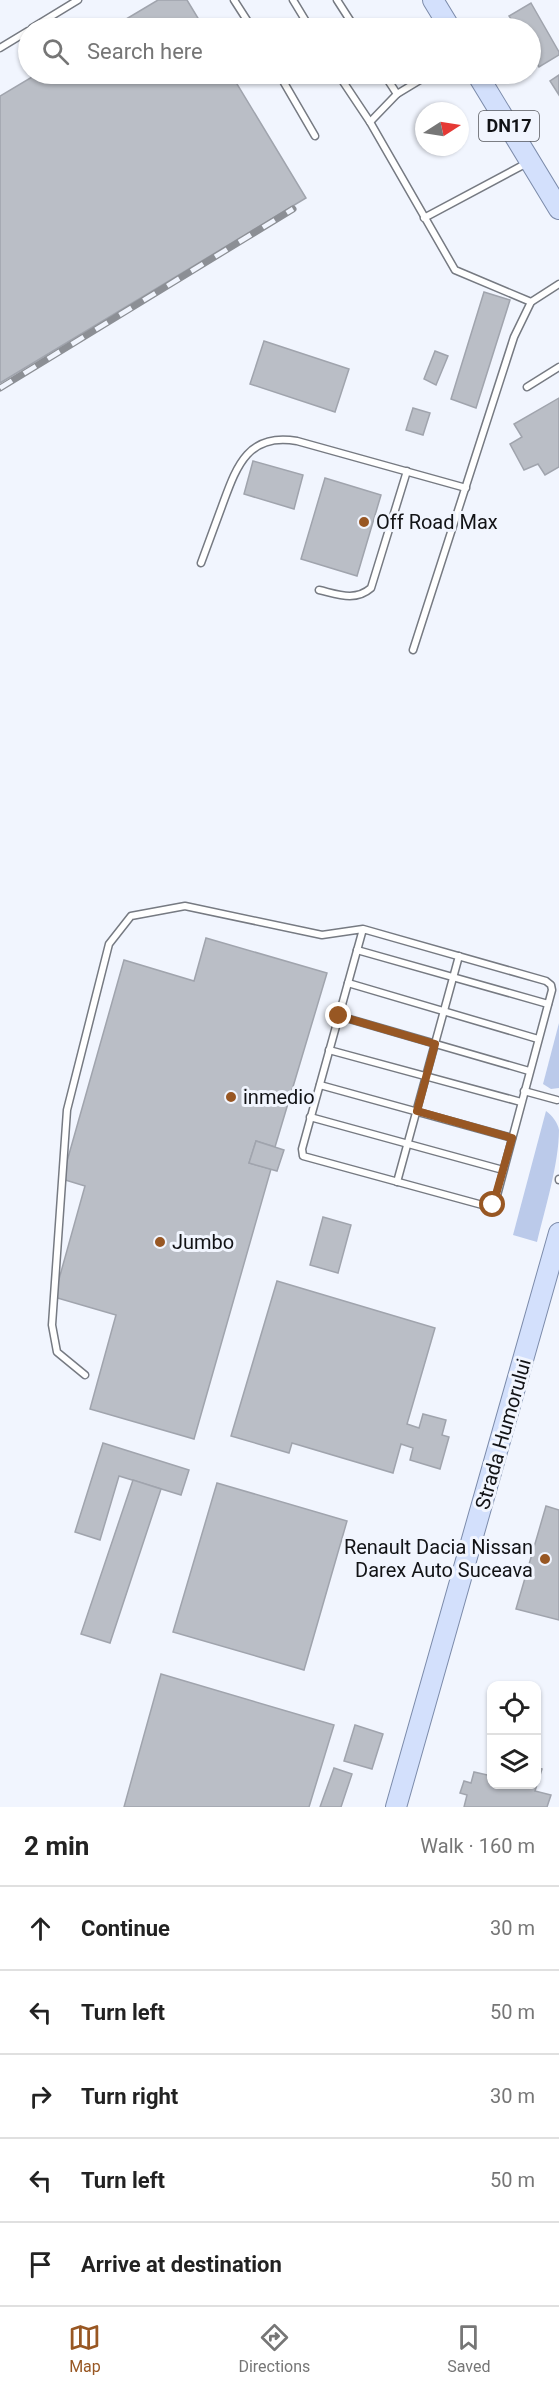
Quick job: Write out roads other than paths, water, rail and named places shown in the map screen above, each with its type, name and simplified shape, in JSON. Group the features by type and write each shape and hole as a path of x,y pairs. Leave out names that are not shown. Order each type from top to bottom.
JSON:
{"main road":[{"path":"433,0 444,18"},
{"name":"DN17","path":"483,84 559,209"},
{"name":"Strada Humorului","path":"396,1807 559,1233"}],"lane":[{"path":"49,18 78,0"},
{"path":"234,0 246,18"},
{"path":"293,0 304,18"},
{"path":"337,0 349,18"},
{"path":"0,48 18,37"},
{"path":"285,84 315,136"},
{"path":"345,84 370,122 455,270 531,302"},
{"path":"391,84 397,93"},
{"path":"370,122 397,93 413,84"},
{"path":"424,218 530,162"},
{"path":"413,650 514,337 531,302 559,284"},
{"path":"527,387 559,368"},
{"path":"201,563 236,469 246,455 268,441 287,439 466,488"},
{"path":"318,590 350,597 362,596 371,588 407,471"},
{"path":"85,1375 57,1352 52,1325 67,1110 109,944 131,916 185,906 322,935 363,929 546,981 551,985 552,990 493,1205 486,1206 303,1156 302,1149 310,1117 363,929"},
{"path":"357,950 548,1004"},
{"path":"397,1182 459,956"},
{"path":"348,983 538,1038"},
{"path":"339,1016 529,1071"},
{"path":"329,1050 521,1102"},
{"path":"320,1085 512,1138"},
{"path":"524,1091 558,1101"},
{"path":"310,1117 503,1170"}],"railway":[{"path":"0,388 293,209"}],"place":[{"name":"Off Road Max","path":"364,522"},
{"name":"inmedio","path":"231,1097"},
{"name":"Jumbo","path":"160,1242"},
{"name":"Renault Dacia Nissan Darex Auto Suceava","path":"545,1559"}]}
